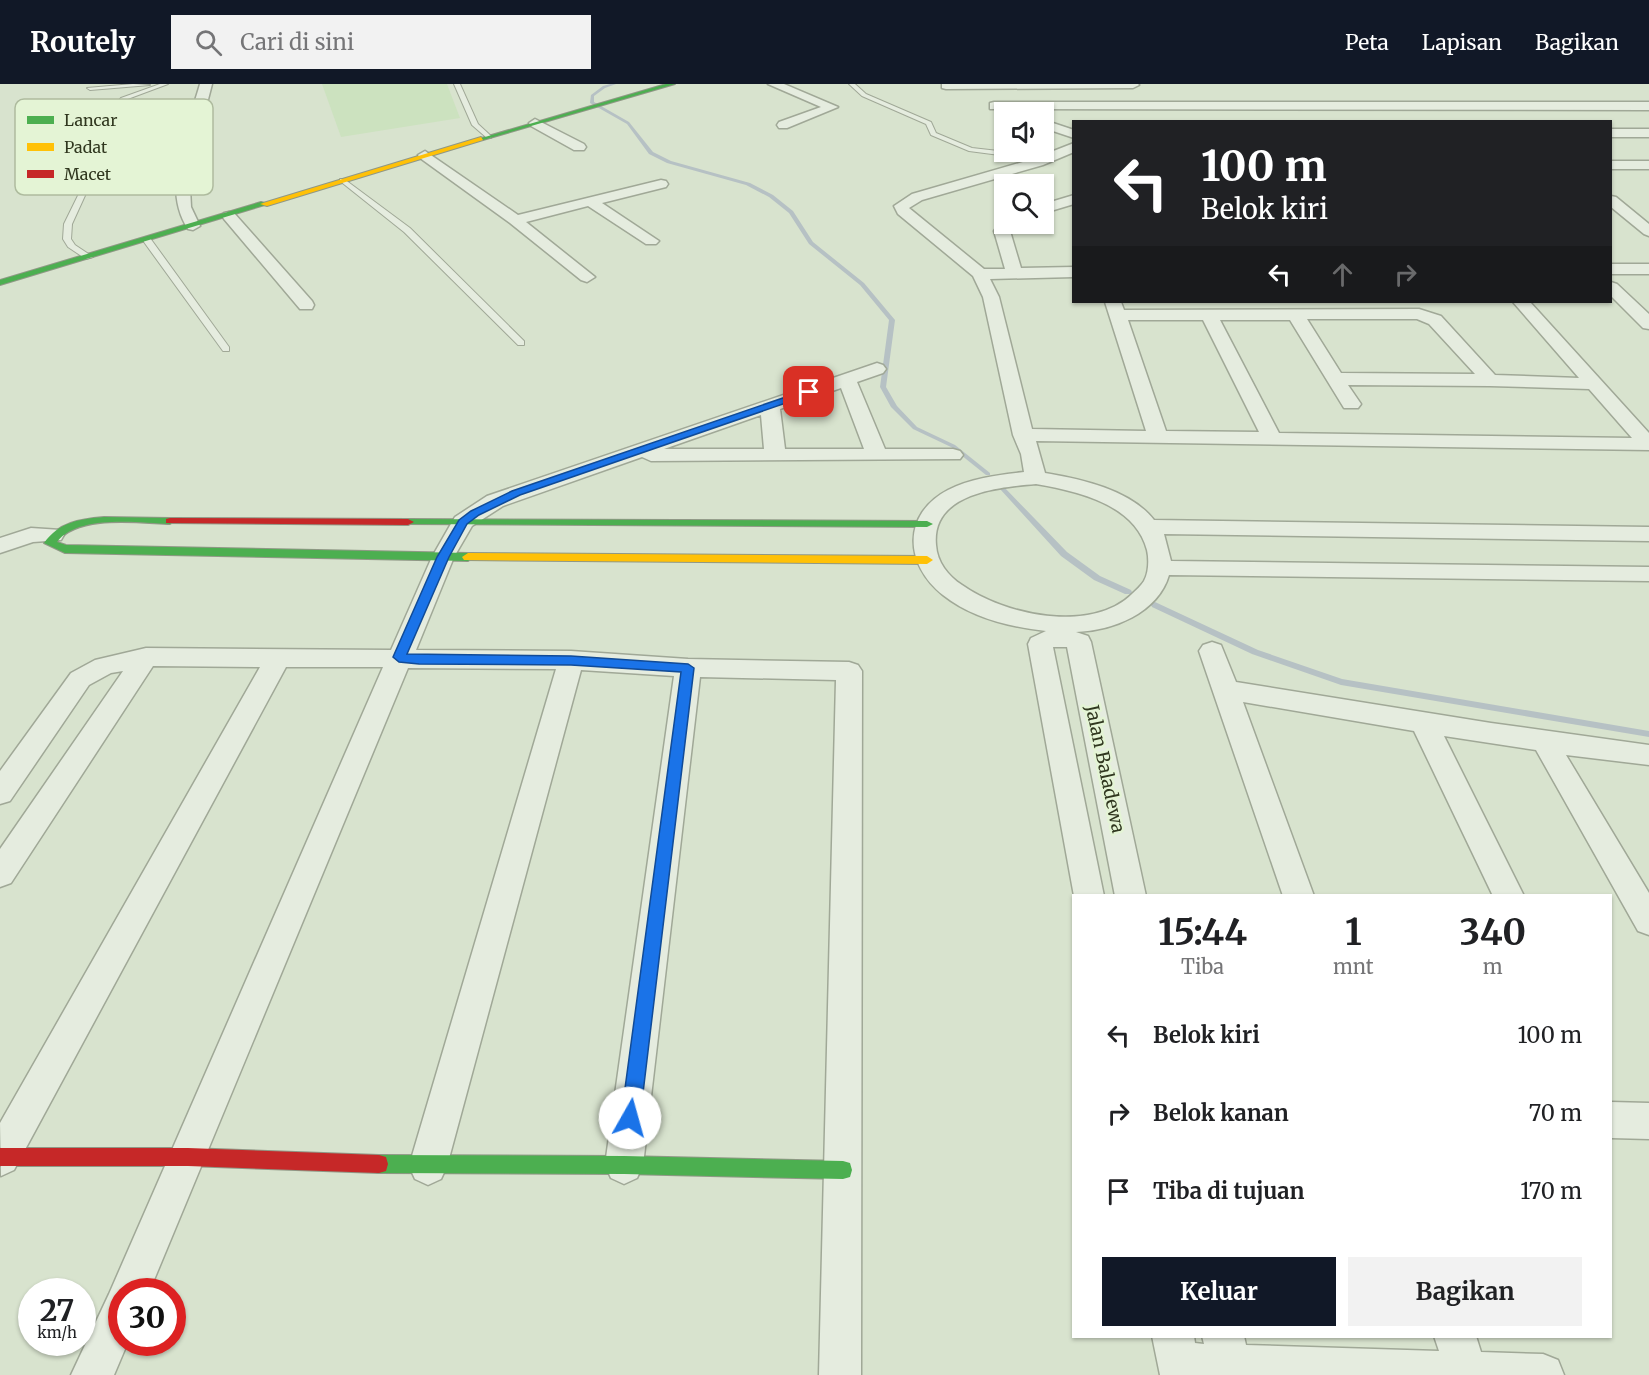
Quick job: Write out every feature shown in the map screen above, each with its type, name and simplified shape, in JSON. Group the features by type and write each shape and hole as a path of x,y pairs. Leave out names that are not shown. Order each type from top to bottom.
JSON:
{"street":[{"path":"202,99 206,84"},
{"path":"0,283 229,216 425,155 672,84"},
{"path":"774,84 832,107 783,125"},
{"path":"994,105 951,91 948,85 1133,84 1151,120"},
{"path":"1196,91 1206,106"},
{"path":"1257,91 1269,106"},
{"path":"1319,91 1333,105"},
{"path":"1397,91 1428,120"},
{"path":"1480,91 1501,106"},
{"path":"1546,95 1562,106"},
{"path":"1593,95 1609,106"},
{"path":"984,102 1144,106 1649,106"},
{"path":"535,123 579,147"},
{"path":"1054,130 1072,141"},
{"path":"1612,133 1649,133"},
{"path":"1054,153 1072,143"},
{"path":"425,155 587,276"},
{"path":"1036,478 1031,454 1023,435 990,297 980,274 901,206 917,197 1038,162"},
{"path":"1612,165 1647,166"},
{"path":"515,220 661,184"},
{"path":"183,195 185,209 193,226"},
{"path":"1612,201 1648,229"},
{"path":"591,202 651,241"},
{"path":"1054,206 1072,202"},
{"path":"229,216 306,305"},
{"path":"1003,234 1014,272"},
{"path":"1612,269 1649,269"},
{"path":"980,274 1072,272"},
{"path":"1612,288 1649,324"},
{"path":"1522,303 1648,444"},
{"path":"1158,437 1115,308 1209,315 1411,314 1428,317 1435,321 1490,380"},
{"path":"1209,315 1272,439"},
{"path":"1296,315 1351,404"},
{"path":"135,1278 399,657 443,557 463,522 495,501 877,369"},
{"path":"847,379 877,455"},
{"path":"1335,379 1490,380 1595,384"},
{"path":"770,405 775,455"},
{"path":"1023,435 1648,444"},
{"path":"629,455 953,455"},
{"path":"1036,478 1069,483 1101,493 1127,508 1148,527 1159,547 1160,568 1152,588 1134,605 1108,618 1075,624 1036,624 999,615 966,601 942,582 927,560 923,542 927,524 942,504 968,489 1000,480 1036,478"},
{"path":"0,546 41,533 53,535 71,525 87,521 927,524"},
{"path":"0,524 23,538"},
{"path":"1148,527 1649,534"},
{"path":"53,535 50,543 65,549 443,557 927,560"},
{"path":"1160,568 1649,574"},
{"name":"Jalan Baladewa","path":"1089,894 1040,644 1047,639 1070,638 1079,642 1131,894"},
{"path":"1212,651 1298,894"},
{"path":"0,874 146,657"},
{"path":"0,793 80,679 104,666 146,657 571,660 688,668 849,671 840,1375"},
{"path":"278,658 1,1157 188,1157 428,1166 624,1165 843,1170"},
{"path":"428,1166 571,660"},
{"path":"624,1165 688,668"},
{"path":"1227,690 1423,721 1546,744 1649,755"},
{"path":"1423,721 1508,894"},
{"path":"1546,744 1649,921"},
{"path":"92,1375 108,1339"},
{"path":"1178,1358 1463,1361 1543,1375"}],"lane":[{"path":"90,88 165,84"},
{"path":"123,99 165,84"},
{"path":"457,84 475,125 489,137"},
{"path":"852,84 864,95 929,123 933,134 971,150 994,153"},
{"path":"342,180 406,230 521,343"},
{"path":"82,195 68,224 67,239 72,247 89,257"},
{"path":"147,240 226,349"}],"green space":[{"path":"322,84 447,84 460,118 341,137"}],"waterway":[{"path":"614,84 604,87 592,96 592,103 628,123 651,153 669,162 748,184 771,196 791,212 811,243 862,284 892,320 883,387 894,407 915,428 953,446 988,474"},
{"path":"1002,488 1064,554 1097,578 1128,592"},
{"path":"1155,605 1255,652 1341,682 1649,734"}],"traffic: fast":[{"path":"481,139 672,84"},
{"path":"0,283 264,204"},
{"path":"170,521 86,522 70,526 58,533 50,543 65,549 468,557"},
{"path":"408,522 927,524"},
{"path":"379,1164 624,1165 843,1170"}],"traffic: slow":[{"path":"264,204 481,139"},
{"path":"468,557 927,560"}],"traffic: jam":[{"path":"170,521 408,522"},
{"path":"0,1157 188,1157 379,1164"}],"route":[{"path":"630,1118 688,668 571,660 419,660 399,657 443,557 463,522 475,513 495,501 516,493 809,392"}]}
